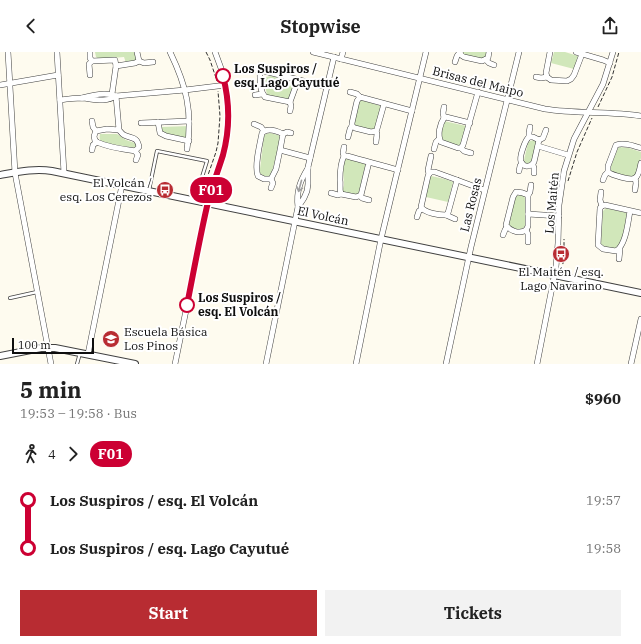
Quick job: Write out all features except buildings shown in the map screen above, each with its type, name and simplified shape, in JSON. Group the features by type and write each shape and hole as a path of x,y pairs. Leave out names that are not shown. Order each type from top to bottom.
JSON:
{"street":[{"path":"8,52 15,173 51,364"},
{"path":"57,52 64,173"},
{"path":"90,52 90,58 92,61"},
{"path":"137,52 140,61"},
{"path":"170,52 180,74 188,107 190,126 187,149"},
{"path":"175,364 208,203 213,183 223,156 227,135 228,110 226,85 215,52"},
{"name":"Brisas del Maipo","path":"313,52 327,54 341,59 551,110 641,116"},
{"path":"341,59 343,52"},
{"path":"356,364 381,239 426,52"},
{"path":"455,62 460,52 464,57 482,61 486,60"},
{"path":"486,60 489,52"},
{"name":"Las Rosas","path":"446,364 468,257 519,52"},
{"path":"547,77 546,73 550,52"},
{"name":"Los Maitén","path":"537,364 558,276 558,216 562,179 574,139 598,93 610,63 612,52"},
{"path":"536,77 547,77 551,80 567,81 574,75 579,53 610,63"},
{"path":"298,207 307,191 310,158 334,57"},
{"path":"92,61 115,60 114,95 119,130 123,134 138,141 139,147 135,151"},
{"path":"486,60 489,64 494,65"},
{"path":"90,75 89,64 92,61"},
{"path":"116,66 140,61 144,63 153,62"},
{"path":"247,69 260,70 327,87"},
{"path":"260,70 262,94"},
{"path":"0,85 58,75"},
{"path":"290,111 290,102 298,80"},
{"path":"60,100 82,98 104,100 112,98 114,95 185,90 226,85"},
{"path":"350,92 357,94 360,97 412,111"},
{"path":"461,148 470,123 478,92"},
{"path":"255,95 262,94 265,97 290,102"},
{"path":"348,137 352,126 357,101 360,97"},
{"path":"376,142 376,130 378,129 384,104"},
{"path":"434,149 436,142 439,139 442,121 444,118 444,107"},
{"path":"444,118 446,117 470,123"},
{"path":"92,121 93,127 96,131"},
{"path":"141,123 189,121"},
{"path":"158,122 160,133 166,136 188,141"},
{"path":"254,124 261,126 264,131"},
{"path":"352,126 372,132 376,130"},
{"path":"519,171 522,163 521,160 525,142 529,137 528,133 530,127"},
{"path":"96,131 107,129 119,130"},
{"path":"264,131 270,130 283,134 287,132 291,133"},
{"path":"534,173 533,165 539,143 546,130"},
{"path":"96,131 94,136 95,141 113,147 135,151"},
{"path":"264,131 262,133 256,171 258,176 264,179 271,179"},
{"path":"271,188 273,183 271,179 276,170 283,134"},
{"path":"529,137 533,137 539,143 568,155"},
{"path":"439,139 441,142 461,148 464,151 471,153"},
{"path":"92,150 93,145 97,142"},
{"path":"603,180 608,172 608,166 616,145 629,144 641,148"},
{"path":"341,194 340,170 342,158 344,156 344,147"},
{"path":"280,150 310,158"},
{"path":"135,151 138,155 136,160"},
{"path":"344,156 398,170"},
{"path":"417,217 419,211 422,209 421,206 429,174 428,170 431,156"},
{"path":"360,196 369,162"},
{"path":"522,163 529,166 533,165"},
{"path":"635,190 635,178 641,163"},
{"path":"266,364 298,207 299,186 308,168"},
{"name":"El Volcán","path":"0,175 41,170 64,173 641,293"},
{"path":"429,174 431,172 436,172 484,190"},
{"path":"608,172 612,175 631,179 635,178"},
{"path":"446,215 448,213 457,180"},
{"path":"88,354 122,185"},
{"path":"528,242 528,234 526,230 528,226 528,195 532,185"},
{"path":"503,235 504,230 507,228 506,225 514,194 516,192 520,192 528,195"},
{"path":"601,192 600,198 602,206 600,208 598,245 603,249 616,251 620,249"},
{"path":"331,193 356,197 360,196 368,200"},
{"path":"602,206 605,205 641,213"},
{"path":"422,209 455,218"},
{"path":"619,259 620,249 623,243 630,211"},
{"path":"528,214 558,216"},
{"path":"507,228 519,232 526,230"},
{"path":"631,364 641,319"},
{"path":"0,356 48,348 62,349 135,364"}],"lane":[{"path":"149,191 157,151 206,161 202,177"},
{"path":"10,298 38,292"},
{"path":"77,364 80,353"}],"path":[{"path":"201,202 218,143 220,116 219,95 210,60 206,52"},
{"path":"568,183 577,152 607,89 619,52"},
{"path":"558,276 564,256 564,234"}],"green space":[{"path":"95,52 134,52 137,61 126,63 124,57 99,59 96,57"},
{"path":"462,52 488,52 486,60 465,55"},
{"path":"554,52 565,52 578,56 574,69 551,63"},
{"path":"271,76 294,82 290,98 288,100 267,95 264,80 266,77"},
{"path":"359,99 381,106 374,132 353,126"},
{"path":"444,121 466,126 461,144 458,146 442,141 441,137"},
{"path":"189,126 188,138 162,132 161,127"},
{"path":"270,133 278,135 281,138 271,175 268,177 260,173 260,169 264,136"},
{"path":"100,134 117,134 126,140 135,143 137,145 136,148 104,143 100,140"},
{"path":"534,140 537,141 533,162 528,165 524,160 528,143"},
{"path":"620,147 641,152 641,158 635,177 611,173 611,166 618,148"},
{"path":"345,157 366,162 358,196 342,192 344,185 343,168"},
{"path":"431,176 453,182 448,202 426,197"},
{"path":"521,195 525,198 525,226 520,229 511,228 509,224 515,199 516,196"},
{"path":"606,208 627,213 622,242 618,248 609,248 601,244 603,211"}],"bus line":[{"name":"F01","path":"187,305 208,203 213,183 223,156 227,135 229,117 228,102 223,76"}],"place":[{"name":"Los Suspiros / esq. Lago Cayutué","path":"223,76"},
{"name":"El Volcán / esq. Los Cerezos","path":"165,190"},
{"name":"El Maitén / esq. Lago Navarino","path":"561,254"},
{"name":"Los Suspiros / esq. El Volcán","path":"187,305"},
{"name":"Escuela Básica Los Pinos","path":"111,339"}]}
